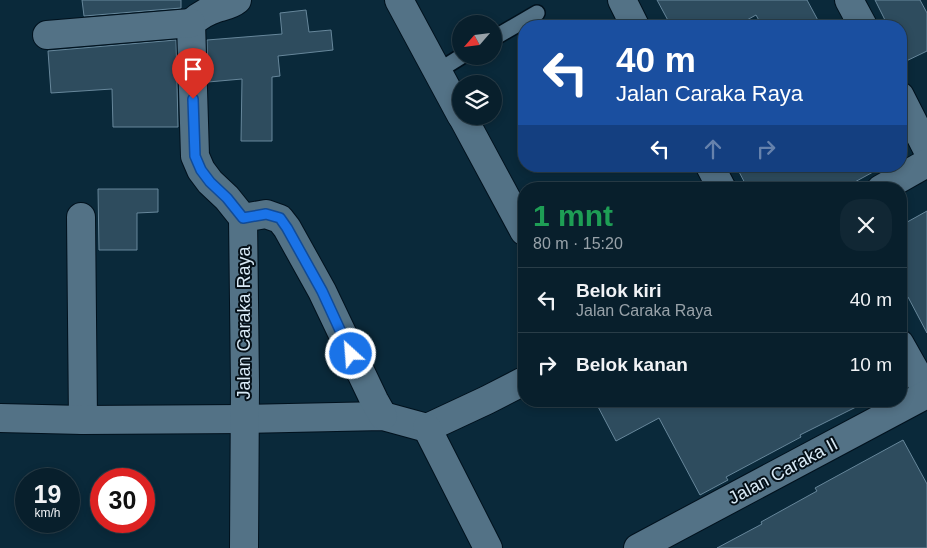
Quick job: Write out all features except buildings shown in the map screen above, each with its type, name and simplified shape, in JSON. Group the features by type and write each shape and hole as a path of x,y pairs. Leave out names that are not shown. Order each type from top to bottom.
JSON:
{"street":[{"path":"47,35 191,23 201,15 233,3 236,0"},
{"path":"398,0 452,98"},
{"path":"622,0 633,20"},
{"path":"849,0 860,20"},
{"path":"191,23 195,156 201,170 243,218 266,214 280,218 322,291 383,416"},
{"path":"907,110 927,149"},
{"path":"467,125 518,220"},
{"path":"893,182 927,163"},
{"path":"81,217 83,420"},
{"name":"Jalan Caraka Raya","path":"243,218 244,420"},
{"path":"907,357 927,393"},
{"path":"488,548 427,428 518,384"},
{"name":"Jalan Caraka II","path":"907,404 927,393"},
{"name":"Jalan Caraka II","path":"638,548 901,407"},
{"name":"Jalan Caraka Raya","path":"0,418 244,420 383,416 427,428"},
{"path":"244,420 244,544"}],"lane":[{"path":"525,20 537,13"},
{"path":"502,33 518,24"},
{"path":"438,72 452,63"}],"route":[{"path":"193,99 195,156 201,170 243,218 266,214 280,218 322,291 351,354"}]}
